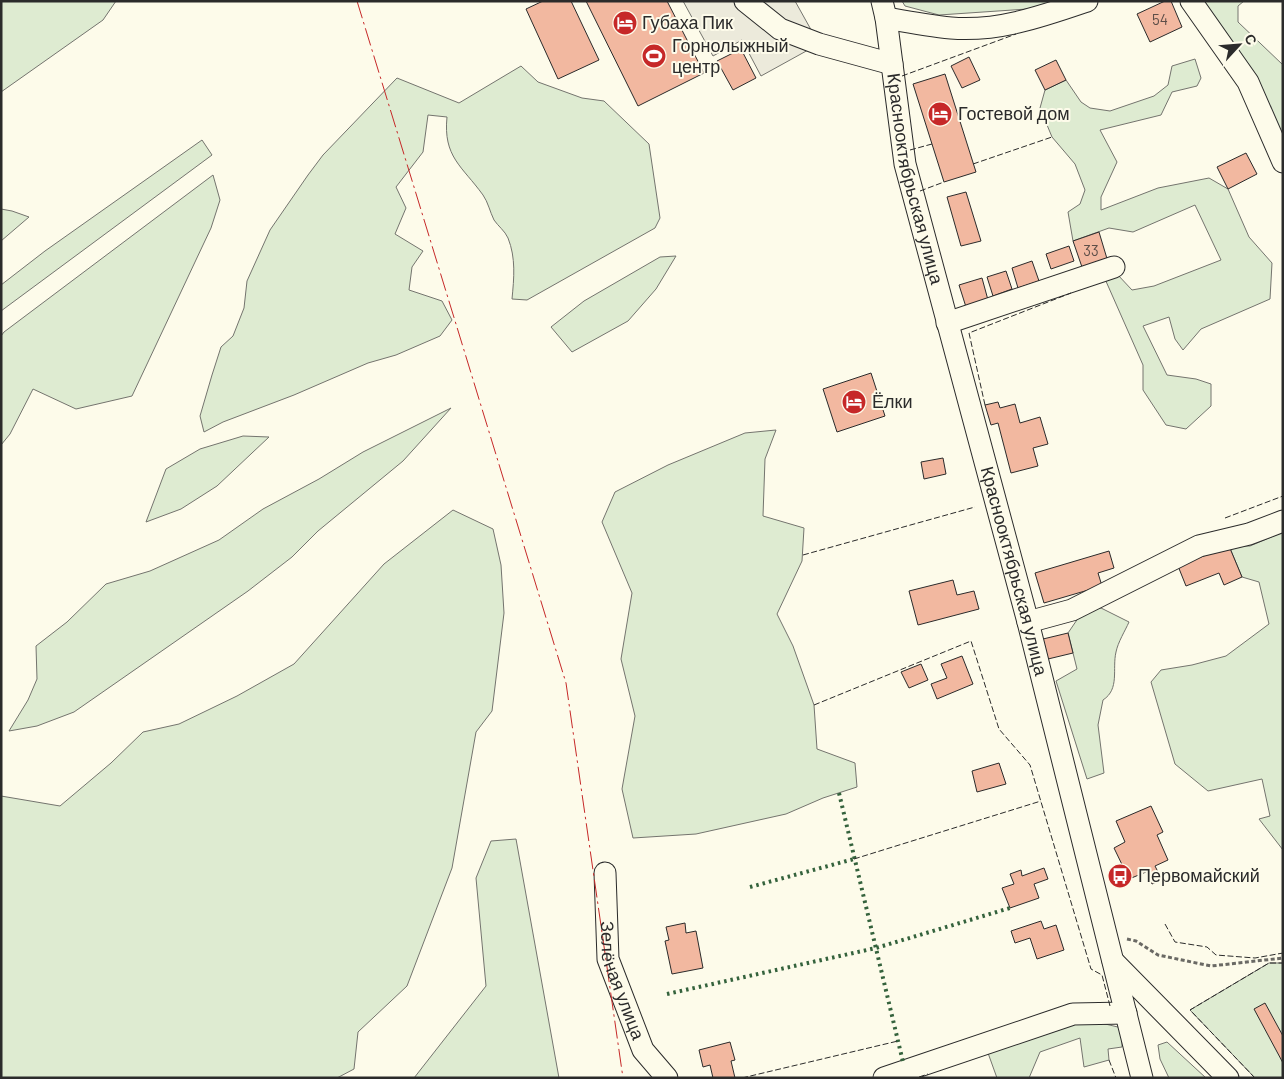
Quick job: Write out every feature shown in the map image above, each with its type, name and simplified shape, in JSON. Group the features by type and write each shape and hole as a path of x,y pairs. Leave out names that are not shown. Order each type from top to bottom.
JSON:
{"street":[{"name":"Краснооктябрьская улица","path":"745,1 780,29 819,44 892,64"},
{"path":"884,10 952,28 998,26 1038,17 1087,1"},
{"path":"1191,1 1248,82 1283,162"},
{"name":"Краснооктябрьская улица","path":"884,10 905,164 1028,622 1142,1078"},
{"path":"948,322 1114,267"},
{"path":"1028,622 1072,610 1199,546 1250,534 1283,521"},
{"name":"Зелёная улица","path":"605,873 608,959 643,1050 668,1078"},
{"path":"1113,960 1228,1078"},
{"path":"884,1078 1073,1014 1126,1013"}],"path":[{"path":"1106,936 1136,941 1158,955 1211,966 1283,958"}],"green space":[{"path":"1,1 116,1 103,20 1,92"},
{"path":"902,1 1057,1 1042,8 939,15 905,6"},
{"path":"1198,1 1244,1 1238,6 1238,22 1283,65 1283,145"},
{"path":"1195,59 1201,78 1197,86 1172,92 1161,115 1100,130 1117,162 1101,197 1101,210 1158,188 1209,178 1228,189 1249,237 1272,263 1270,299 1201,329 1183,350 1175,339 1169,317 1143,326 1167,375 1196,379 1211,384 1211,406 1186,429 1166,425 1143,390 1143,365 1105,279 1117,274 1132,290 1154,286 1221,260 1195,205 1133,232 1109,228 1073,241 1068,212 1080,204 1085,190 1075,164 1052,137 1040,108 1045,90 1066,80 1081,102 1090,108 1110,111 1154,96 1168,85 1172,66"},
{"path":"521,66 538,82 582,98 604,101 649,144 660,218 655,228 527,300 512,299 514,276 511,246 508,238 494,220 483,195 461,168 451,152 448,142 447,117 428,115 423,152 396,187 406,208 395,234 423,251 412,267 409,290 442,301 452,320 440,336 396,355 368,363 294,395 223,422 204,432 200,416 221,347 233,336 244,308 247,281 270,230 323,155 397,78 459,103"},
{"path":"202,140 212,155 1,311 1,285 45,251"},
{"path":"213,175 220,200 211,228 132,396 76,409 33,389 10,434 1,445 1,336 4,332"},
{"path":"1,209 29,217 1,241"},
{"path":"676,256 656,289 628,321 572,352 551,327 584,301 660,257"},
{"path":"451,408 403,461 318,531 292,557 248,591 74,712 37,726 9,731 28,700 37,679 36,646 67,622 106,584 150,571 219,540 263,509 319,479 363,452"},
{"path":"776,430 765,459 763,516 804,528 802,561 777,614 793,646 814,705 817,749 855,763 857,787 823,798 786,814 696,834 633,838 622,789 635,716 621,659 632,593 602,522 615,492 668,465 745,433"},
{"path":"243,436 269,437 217,486 181,509 146,522 166,469 200,449"},
{"path":"453,510 493,529 501,565 504,613 492,711 476,732 452,868 407,986 358,1032 354,1069 337,1078 1,1078 1,796 60,806 111,763 143,732 179,724 237,696 294,664 384,564"},
{"path":"1283,532 1283,850 1259,819 1270,816 1262,779 1208,791 1175,764 1151,682 1161,670 1192,665 1226,656 1269,624 1259,582 1242,577 1229,546 1250,546"},
{"path":"1101,608 1129,622 1117,648 1114,684 1112,690 1103,700 1098,725 1104,773 1087,779 1056,681 1077,669 1068,633 1083,611"},
{"path":"516,839 559,1078 414,1078 486,986 476,878 491,841"},
{"path":"1269,963 1283,963 1283,1078 1255,1078 1190,1010"},
{"path":"1080,1018 1122,1028 1122,1047 1108,1049 1109,1060 1084,1067 1080,1038 1040,1052 1029,1078 997,1078 988,1053"},
{"path":"1167,1042 1206,1078 1169,1078 1160,1059 1158,1045"}],"shaded area":[{"path":"683,1 795,1 819,44 761,76 742,40 713,56"}],"building":[{"path":"543,1 571,1 599,60 558,79 526,9"},
{"name":"Горнолыжный центр","path":"586,1 667,1 704,73 638,106"},
{"path":"1165,1 1171,1 1182,27 1150,42 1137,14"},
{"path":"741,49 756,78 733,90 717,61"},
{"path":"969,57 980,80 962,88 951,66"},
{"path":"1056,60 1066,80 1045,90 1035,70"},
{"name":"Гостевой дом","path":"945,74 976,172 944,182 913,84"},
{"path":"1246,153 1257,174 1228,189 1217,167"},
{"path":"966,192 981,241 961,246 947,197"},
{"path":"1099,232 1108,262 1083,270 1073,241"},
{"path":"1069,246 1074,261 1051,269 1046,254"},
{"path":"1032,261 1039,281 1018,288 1012,268"},
{"path":"1006,271 1012,289 993,296 987,277"},
{"path":"982,278 988,300 966,307 959,285"},
{"name":"Ёлки","path":"871,373 885,416 837,432 823,389"},
{"path":"998,402 1000,408 1015,404 1020,423 1040,417 1048,444 1033,448 1038,466 1011,473 998,423 991,425 985,405"},
{"path":"943,458 946,474 924,479 921,462"},
{"path":"1229,546 1242,577 1224,585 1219,573 1186,586 1178,566"},
{"path":"1109,551 1114,568 1098,573 1102,586 1044,603 1035,573"},
{"path":"953,580 957,595 974,591 979,609 918,625 909,591"},
{"path":"1068,633 1073,653 1048,659 1043,639"},
{"path":"962,656 973,684 937,699 931,684 947,678 941,664"},
{"path":"921,664 928,680 909,688 901,672"},
{"path":"999,763 1006,784 977,792 972,771"},
{"path":"1151,806 1163,832 1157,835 1168,860 1155,866 1162,880 1152,884 1146,872 1129,879 1114,848 1125,842 1116,821"},
{"path":"1044,868 1048,879 1034,884 1039,898 1010,908 1002,888 1014,884 1010,874 1021,870 1022,876"},
{"path":"1041,921 1044,929 1056,925 1064,950 1037,959 1030,938 1015,943 1011,931"},
{"path":"685,923 686,933 696,931 703,968 672,974 665,941 669,940 666,927"},
{"path":"1265,1003 1283,1036 1283,1063 1254,1009"},
{"path":"730,1042 735,1060 731,1061 735,1078 713,1078 710,1065 703,1067 699,1050"}],"hedge":[{"path":"839,793 903,1062"},
{"path":"750,887 854,859"},
{"path":"667,994 876,948 1010,908"}],"fence":[{"path":"902,76 1016,34"},
{"path":"973,164 1052,137"},
{"path":"910,150 932,144"},
{"path":"920,191 944,182"},
{"path":"985,405 969,333 1071,293"},
{"path":"1225,518 1283,496"},
{"path":"803,555 975,507"},
{"path":"814,705 971,641 999,729 1030,765 1091,969 1102,975 1110,1006"},
{"path":"854,859 1041,801"},
{"path":"1165,924 1175,942 1207,947 1216,955 1255,958 1283,953"},
{"path":"1255,1078 1190,1010 1269,963 1283,963"},
{"path":"742,1078 898,1041"},
{"path":"1109,1060 1116,1078"},
{"path":"919,1077 928,1074"}],"power":[{"path":"357,1 566,683 623,1078"}],"place":[{"name":"Губаха Пик","path":"625,23"},
{"name":"Горнолыжный центр","path":"654,56"},
{"name":"Гостевой дом","path":"940,114"},
{"name":"Ёлки","path":"854,402"},
{"name":"Первомайский","path":"1120,876"}]}
